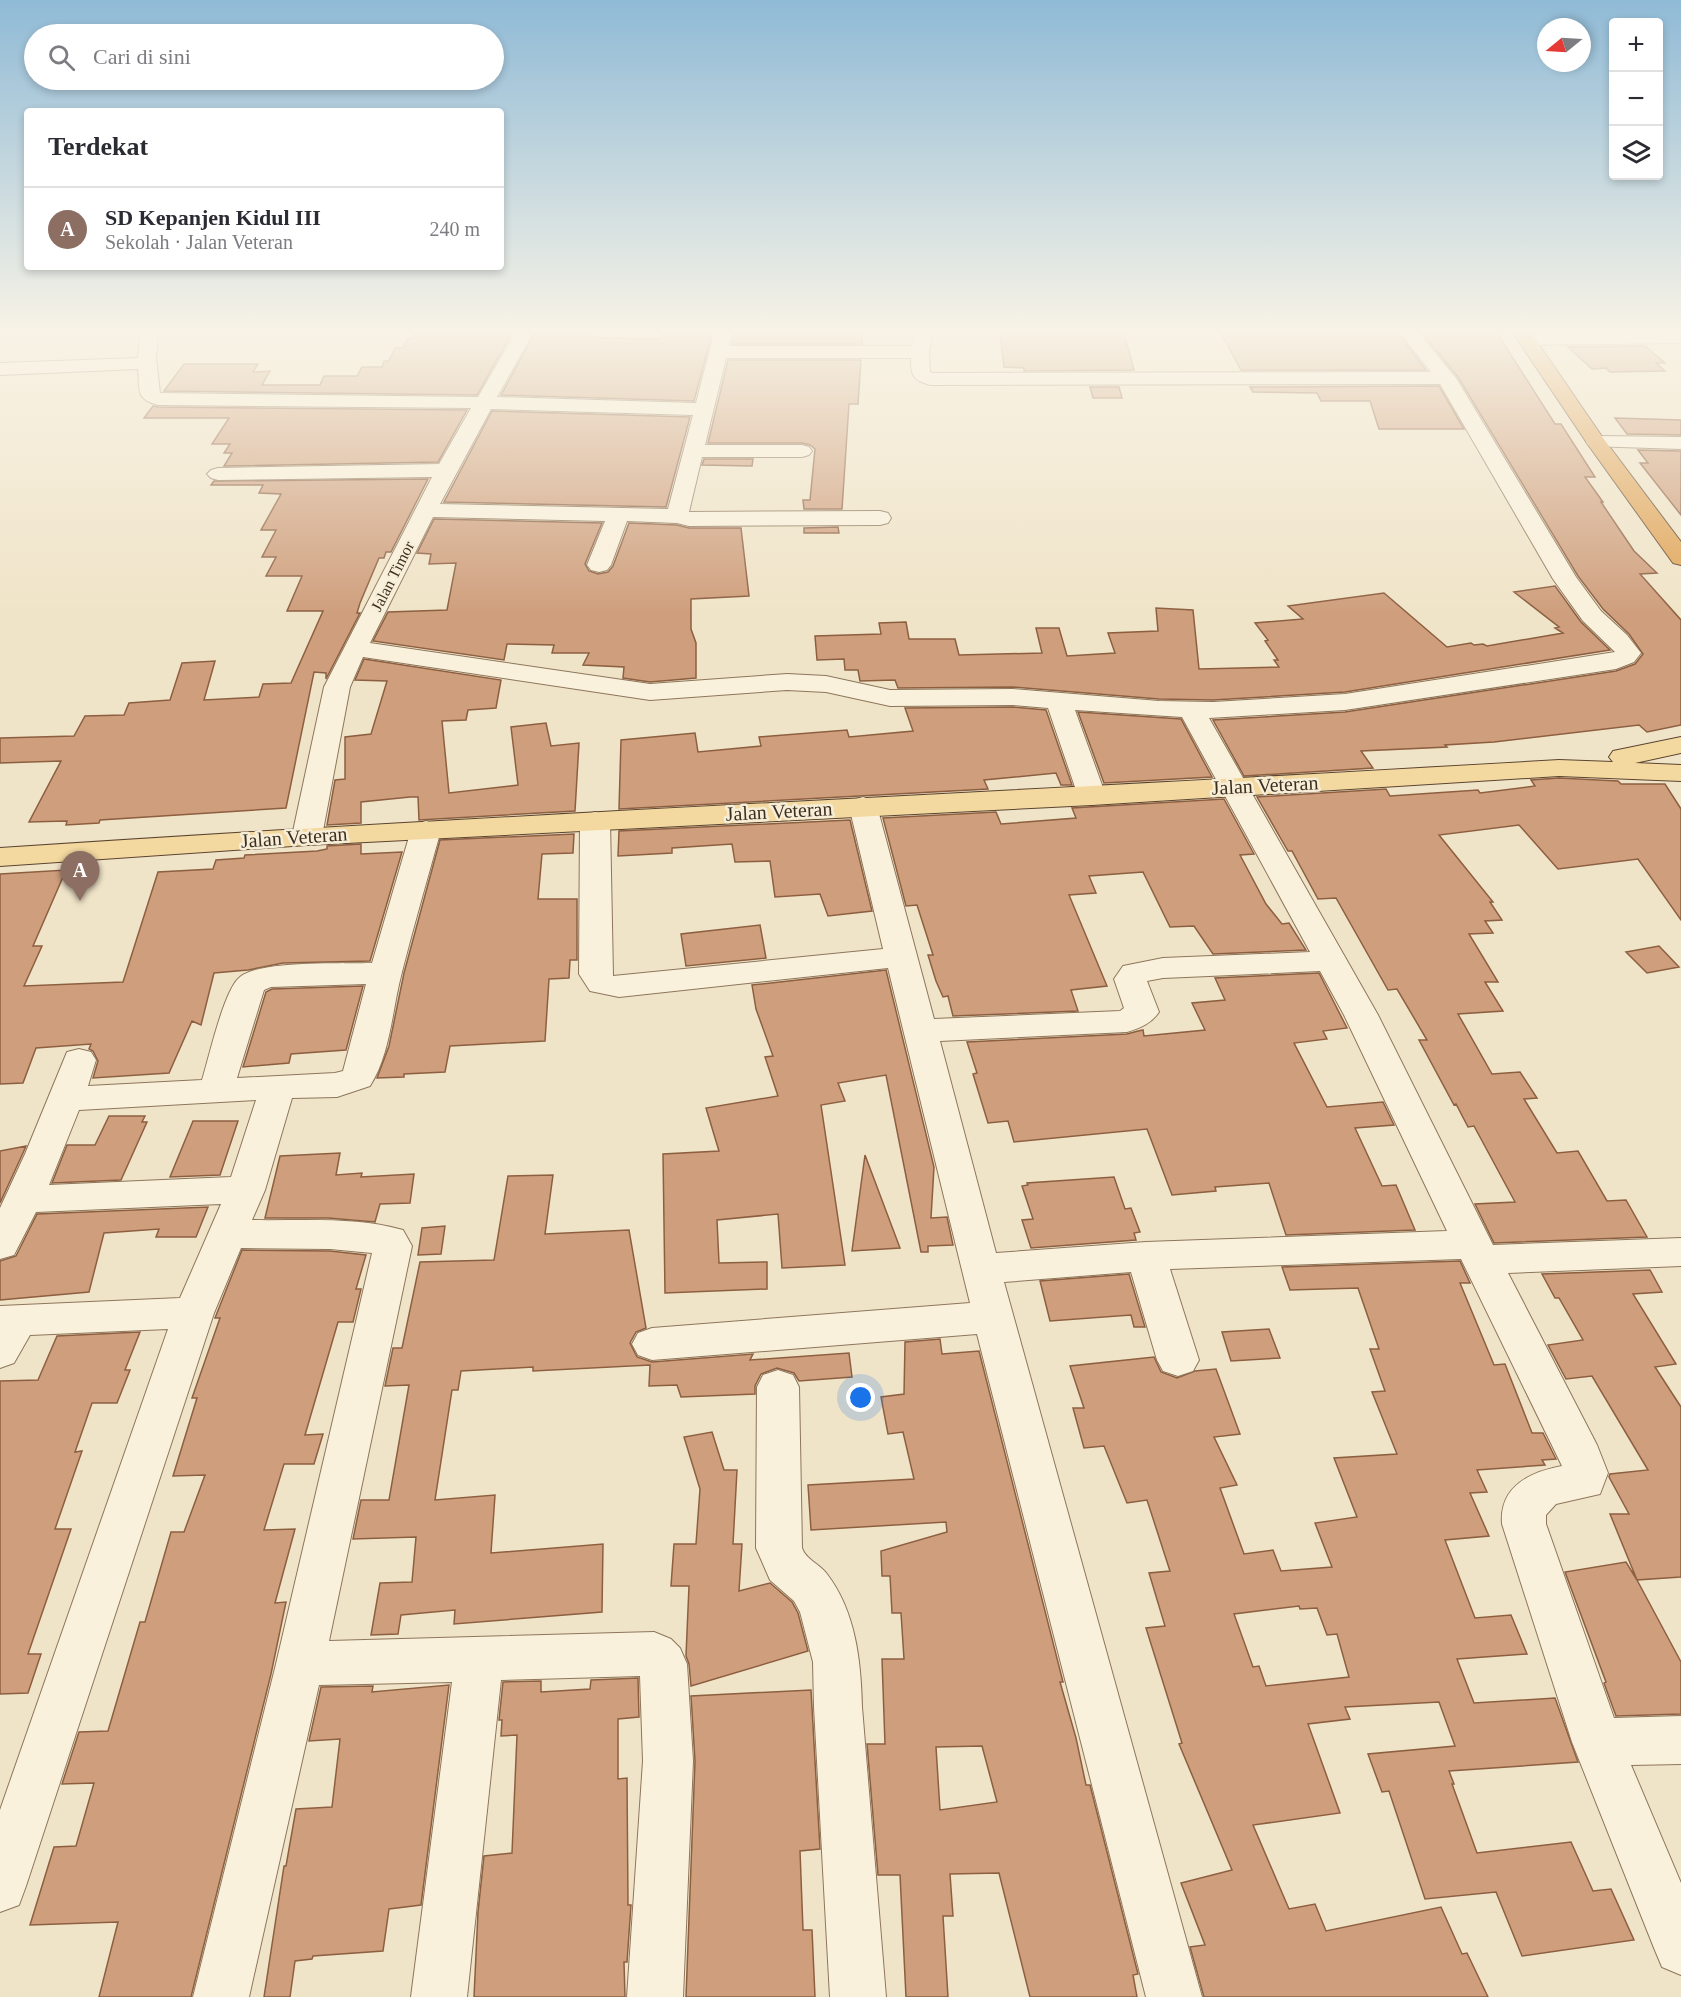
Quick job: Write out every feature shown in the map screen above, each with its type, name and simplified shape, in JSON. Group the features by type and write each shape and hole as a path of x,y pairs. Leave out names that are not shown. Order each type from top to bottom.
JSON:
{"highway":[{"path":"1585,426 1678,549"}],"main road":[{"name":"Jalan Veteran","path":"1559,768 1681,745"},
{"name":"Jalan Veteran","path":"0,857 307,836 1092,796 1559,768 1681,773"}],"street":[{"name":"Jalan Timor","path":"307,836 338,687 385,587 446,470 472,426"},
{"path":"677,516 699,426"},
{"path":"352,657 650,692 787,682 826,684 890,698 1013,697 1060,705 1194,715 1345,702 1625,657 1628,653 1618,640 1592,616 1551,558 1474,426"},
{"path":"1596,442 1681,443"},
{"path":"693,451 802,451"},
{"path":"218,474 446,470"},
{"path":"426,510 677,516 689,519 880,518"},
{"path":"599,565 618,516"},
{"path":"1060,705 1092,796"},
{"path":"1194,715 1361,1015 1477,1252 1582,1458 1586,1473 1584,1481 1544,1488 1523,1509 1524,1524 1597,1742 1681,1948"},
{"path":"863,806 980,1269 1174,1997"},
{"path":"595,821 594,974 602,984 619,987 901,957"},
{"path":"66,1099 337,1085 358,1078 367,1052 385,972 426,830"},
{"path":"919,1031 1127,1022 1142,1012 1130,979 1134,973 1164,968 1330,961"},
{"path":"216,1091 243,1000 251,984 266,977 385,972"},
{"path":"0,1245 25,1199 66,1099 79,1060"},
{"path":"0,1886 194,1314 246,1190 278,1087"},
{"path":"25,1199 246,1190"},
{"path":"221,1997 300,1664 393,1245 389,1240 338,1235 227,1234"},
{"path":"980,1269 1146,1256 1681,1252"},
{"path":"1146,1256 1178,1360"},
{"path":"6,1331 194,1314"},
{"path":"652,1344 993,1317"},
{"path":"778,1387 777,1532 779,1548 786,1566 810,1587 822,1607 837,1662 838,1707 858,1997"},
{"path":"300,1664 654,1654 660,1658 663,1664 668,1761 656,1997"},
{"path":"439,1997 479,1659"},
{"path":"1597,1742 1681,1740"}],"building":[{"path":"224,426 458,426 438,462 224,466 232,453 224,453 230,444 212,444"},
{"path":"484,426 688,426 666,507 444,502"},
{"path":"712,426 848,426 842,509 804,509 803,500 810,500 815,449 810,445 802,443 708,443"},
{"path":"1378,426 1462,426 1464,429 1379,429"},
{"path":"1488,426 1562,426 1595,477 1585,477 1603,502 1601,502 1634,551 1657,573 1640,574 1681,620 1681,725 1647,732 1639,725 1494,742 1445,745 1447,747 1361,751 1373,768 1244,776 1213,720 1345,712 1616,671 1635,664 1643,654 1629,634 1603,609 1578,576"},
{"path":"1621,426 1681,426 1681,435 1627,434"},
{"path":"1638,450 1681,451 1681,515 1640,463 1648,463"},
{"path":"704,459 753,459 752,466 702,465"},
{"path":"428,479 391,552 386,552 384,558 379,558 360,603 357,613 360,613 326,679 326,673 314,672 286,808 100,820 99,823 66,825 67,821 29,822 61,761 0,763 0,738 74,736 85,716 124,715 129,703 170,700 182,663 215,661 204,700 259,697 263,684 291,683 323,611 287,611 302,576 266,576 276,557 262,557 276,530 261,530 281,494 259,493 263,485 211,485 214,481"},
{"path":"434,519 602,523 585,564 589,571 598,574 608,572 613,566 629,523 677,525 689,528 741,528 749,596 691,599 691,629 696,643 696,678 650,682 623,678 624,667 583,665 589,653 552,653 554,645 507,644 504,660 373,641 388,612 447,610 456,563 429,564 431,554 417,553"},
{"path":"838,527 839,533 804,533 804,528"},
{"path":"1555,586 1581,622 1610,650 1345,692 1213,700 1159,699 1013,687 898,688 895,680 860,681 858,670 845,670 844,659 817,660 815,636 881,634 879,623 906,622 909,639 955,639 959,655 1042,653 1036,628 1059,628 1067,656 1115,653 1108,633 1158,631 1156,608 1193,610 1199,669 1279,667 1274,660 1278,660 1265,641 1268,640 1255,623 1303,619 1288,606 1384,593 1447,647 1471,643 1487,646 1563,633 1555,628 1559,627 1514,592"},
{"path":"364,659 501,680 496,708 468,710 466,720 442,721 449,793 518,785 511,727 546,723 551,746 579,743 575,811 419,820 418,797 410,797 361,802 361,823 327,825 335,780 345,779 345,737 371,734 387,681 355,680"},
{"path":"1013,707 1046,710 1072,785 1061,785 1056,773 984,780 988,789 619,809 621,740 695,733 698,752 761,746 759,737 847,730 849,737 913,731 905,708"},
{"path":"1078,712 1181,719 1212,777 1104,783"},
{"path":"1559,778 1618,781 1621,784 1665,784 1681,809 1681,920 1638,859 1558,869 1519,825 1439,835 1493,902 1490,902 1502,920 1485,921 1493,933 1469,934 1498,982 1485,982 1503,1011 1458,1014 1492,1074 1520,1072 1537,1098 1524,1099 1557,1153 1578,1151 1607,1201 1626,1200 1647,1237 1494,1243 1475,1204 1515,1202 1474,1126 1468,1127 1456,1104 1454,1105 1419,1040 1427,1040 1397,989 1388,990 1336,898 1318,899 1292,851 1288,851 1257,797 1386,789 1390,796 1478,790 1480,793 1535,786 1531,780"},
{"path":"1224,799 1254,854 1240,855 1266,904 1282,924 1289,923 1306,950 1213,954 1194,926 1170,927 1143,872 1089,876 1096,893 1069,895 1107,986 1071,990 1078,1011 953,1016 948,996 943,997 936,981 928,955 933,955 917,905 906,906 883,818 996,812 1001,824 1076,818 1072,808"},
{"path":"850,820 872,911 828,916 820,894 775,897 770,861 735,862 732,844 672,848 672,853 618,856 619,831"},
{"path":"574,834 573,853 542,854 538,899 577,899 577,960 570,960 569,978 549,979 545,1041 450,1046 445,1072 377,1078 389,1046 404,973 440,840"},
{"path":"361,844 361,854 402,852 370,961 283,963 248,970 214,973 201,1025 192,1021 169,1073 93,1078 98,1061 93,1051 89,1049 91,1044 36,1048 23,1083 0,1084 0,874 66,870 33,946 42,946 24,986 123,982 158,872 213,869 216,860 244,858 245,855 317,851 327,849 327,846"},
{"path":"760,925 766,958 686,966 681,934"},
{"path":"1659,946 1679,967 1647,973 1626,952"},
{"path":"886,970 934,1167 931,1218 947,1217 953,1245 928,1246 928,1252 921,1252 886,1075 838,1083 845,1101 821,1105 845,1265 782,1268 778,1214 717,1220 719,1263 767,1262 767,1289 665,1293 663,1154 719,1151 706,1108 778,1096 765,1057 773,1056 756,1009 752,985"},
{"path":"1319,973 1347,1028 1323,1031 1327,1039 1294,1043 1327,1107 1383,1102 1394,1125 1355,1128 1382,1186 1396,1185 1415,1230 1286,1235 1269,1183 1215,1187 1216,1191 1172,1195 1147,1129 1014,1142 1008,1121 988,1123 973,1074 977,1073 967,1042 1127,1034 1143,1030 1144,1036 1205,1030 1192,1003 1225,1000 1215,978"},
{"path":"363,986 346,1050 291,1054 289,1063 243,1067 266,992 272,989"},
{"path":"109,1116 145,1116 142,1122 147,1122 121,1180 52,1183 67,1145 95,1145"},
{"path":"193,1121 238,1121 220,1175 170,1177"},
{"path":"26,1146 23,1153 0,1203 0,1151"},
{"path":"340,1153 336,1175 362,1173 361,1177 414,1174 410,1203 380,1204 375,1222 328,1218 265,1218 280,1156"},
{"path":"865,1155 900,1248 852,1251"},
{"path":"553,1175 545,1234 629,1230 646,1328 636,1332 630,1343 637,1357 652,1362 753,1354 750,1360 849,1353 852,1377 799,1381 794,1373 777,1368 761,1374 755,1386 755,1394 681,1397 677,1385 649,1386 650,1365 533,1371 533,1367 461,1371 458,1390 452,1390 435,1500 495,1495 491,1553 603,1544 602,1612 454,1624 455,1610 401,1615 398,1634 371,1635 380,1583 412,1582 416,1537 353,1539 361,1500 389,1500 409,1385 385,1386 393,1348 402,1348 420,1262 494,1260 508,1176"},
{"path":"1114,1177 1125,1209 1131,1208 1140,1232 1134,1233 1136,1240 1031,1248 1022,1220 1033,1219 1022,1186 1028,1185 1027,1183"},
{"path":"208,1207 196,1237 156,1237 159,1229 104,1233 89,1292 0,1300 0,1261 16,1256 37,1214"},
{"path":"445,1226 441,1254 418,1255 422,1228"},
{"path":"242,1250 330,1251 366,1255 356,1289 361,1289 353,1322 338,1322 305,1435 323,1434 314,1464 284,1464 264,1530 295,1529 275,1603 286,1602 271,1674 191,1997 99,1997 118,1922 30,1925 54,1847 76,1846 94,1783 62,1784 79,1732 108,1731 140,1622 145,1622 171,1532 184,1532 205,1475 173,1476 197,1398 192,1398 220,1318 215,1318"},
{"path":"1460,1261 1470,1283 1460,1283 1494,1365 1505,1364 1532,1433 1543,1433 1556,1459 1542,1460 1545,1465 1477,1470 1487,1492 1470,1493 1489,1536 1445,1540 1475,1618 1511,1615 1527,1654 1457,1659 1474,1703 1555,1698 1578,1762 1449,1771 1454,1784 1452,1784 1477,1853 1571,1842 1593,1891 1611,1889 1634,1940 1522,1956 1496,1892 1425,1899 1389,1791 1382,1792 1368,1754 1455,1746 1439,1702 1345,1707 1350,1719 1308,1724 1340,1813 1253,1825 1289,1909 1315,1904 1326,1931 1441,1907 1462,1954 1467,1953 1488,1997 1204,1997 1190,1947 1205,1945 1181,1883 1232,1870 1179,1744 1182,1743 1146,1628 1165,1626 1149,1573 1170,1571 1147,1500 1127,1503 1104,1446 1084,1448 1073,1408 1084,1408 1070,1366 1154,1357 1161,1372 1177,1378 1195,1371 1216,1369 1240,1434 1214,1437 1237,1485 1220,1488 1244,1554 1273,1550 1281,1571 1332,1567 1315,1523 1357,1517 1334,1458 1397,1454 1372,1392 1385,1391 1370,1349 1379,1349 1358,1288 1290,1290 1282,1267","holes":["1299,1606 1300,1609 1317,1608 1327,1635 1337,1634 1349,1677 1266,1686 1259,1666 1253,1667 1234,1614"]},
{"path":"1650,1270 1662,1292 1633,1294 1676,1364 1655,1367 1681,1407 1681,1577 1637,1580 1610,1514 1629,1514 1609,1477 1610,1474 1648,1470 1592,1376 1566,1379 1548,1345 1583,1340 1542,1274"},
{"path":"1129,1274 1145,1327 1134,1327 1131,1315 1050,1321 1040,1281"},
{"path":"1269,1329 1280,1358 1231,1361 1222,1332"},
{"path":"140,1332 125,1370 130,1370 117,1403 92,1403 75,1452 82,1451 55,1529 71,1529 28,1654 41,1654 28,1693 0,1694 0,1381 38,1380 57,1336"},
{"path":"940,1339 942,1354 979,1351 1063,1682 1060,1682 1076,1738 1086,1785 1090,1785 1138,1974 1133,1975 1137,1997 1030,1997 999,1873 950,1874 953,1916 943,1916 948,1997 906,1997 900,1875 878,1875 867,1744 885,1744 882,1659 904,1659 901,1613 892,1613 890,1576 882,1576 881,1551 947,1532 946,1522 811,1530 808,1485 914,1479 903,1432 888,1434 881,1397 904,1394 905,1342","holes":["982,1746 997,1802 940,1810 936,1747"]},
{"path":"712,1432 724,1470 737,1470 733,1544 742,1544 739,1591 770,1583 792,1602 798,1613 808,1651 691,1686 686,1656 689,1586 671,1586 674,1544 696,1544 700,1489 684,1437"},
{"path":"1626,1562 1681,1662 1681,1714 1616,1716 1604,1683 1606,1682 1565,1572"},
{"path":"638,1678 639,1717 618,1719 618,1779 627,1778 628,1905 631,1905 627,1962 624,1962 625,1997 474,1997 478,1912 484,1856 512,1853 517,1735 501,1736 502,1720 499,1720 503,1682 541,1681 541,1692 590,1689 591,1680"},
{"path":"449,1685 421,1905 389,1909 383,1951 313,1956 312,1959 295,1961 290,1997 264,1997 284,1866 286,1866 296,1809 332,1807 340,1739 309,1741 321,1687 373,1686 372,1692"},
{"path":"811,1690 820,1849 800,1851 803,1930 812,1930 815,1997 686,1997 695,1761 691,1696"}],"place":[{"name":"SD Kepanjen Kidul III","path":"80,901"}]}
